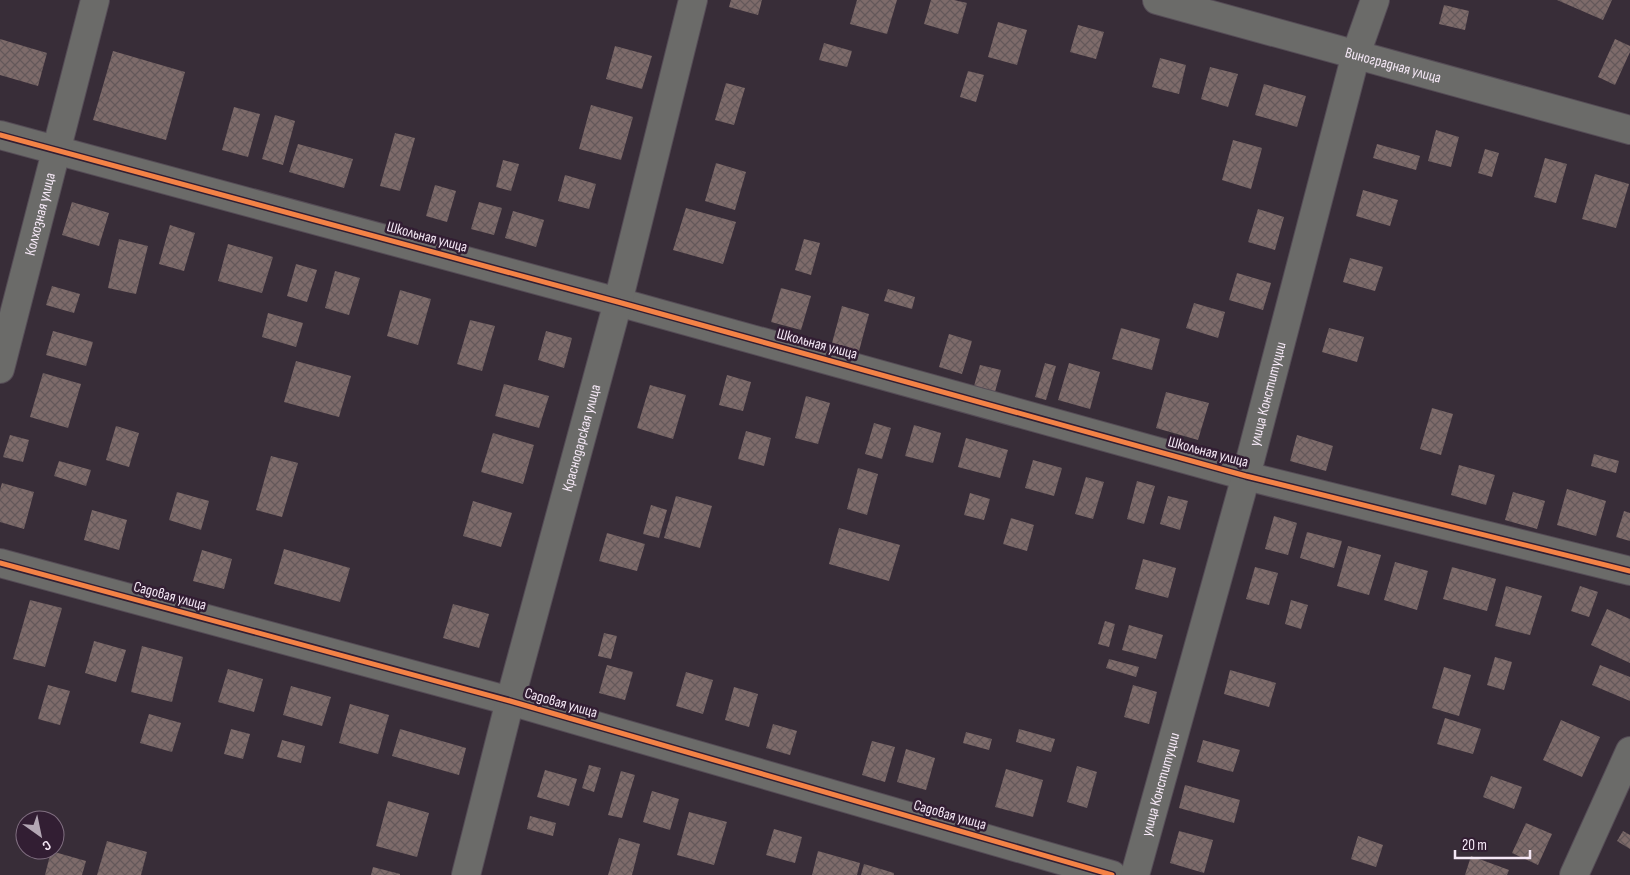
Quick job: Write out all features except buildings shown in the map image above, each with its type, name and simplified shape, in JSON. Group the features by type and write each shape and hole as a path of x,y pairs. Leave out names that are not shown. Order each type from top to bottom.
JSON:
{"street":[{"name":"Колхозная улица","path":"0,369 95,0"},
{"name":"Краснодарская улица","path":"466,875 510,701 618,302 694,0"},
{"name":"Виноградная улица","path":"1157,0 1630,130"},
{"name":"улица Конституции","path":"1135,875 1246,476 1356,54 1375,0"},
{"name":"Школьная улица","path":"0,135 618,302 1246,476 1630,571"},
{"name":"Садовая улица","path":"0,563 510,701 1112,875"},
{"path":"1574,875 1630,751"}],"cycle path":[{"path":"0,135 618,302 1246,476 1630,571"},
{"path":"0,563 510,701 1112,875"}]}
